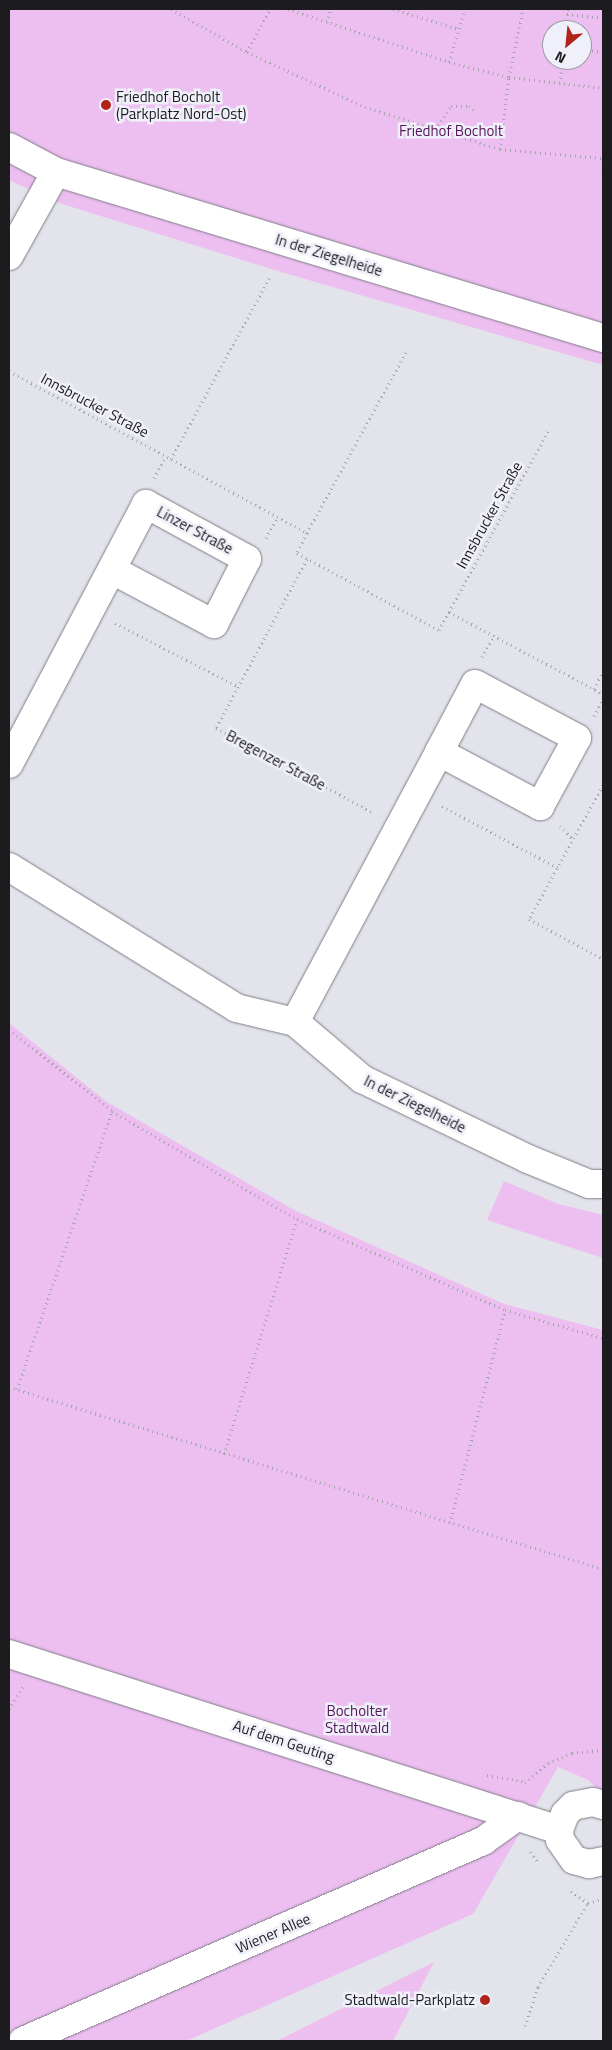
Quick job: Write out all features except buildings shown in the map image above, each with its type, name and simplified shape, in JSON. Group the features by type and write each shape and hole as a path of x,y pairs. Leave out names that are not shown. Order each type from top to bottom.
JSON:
{"street":[{"name":"In der Ziegelheide","path":"9,147 56,172 603,338"},
{"path":"9,256 56,172"},
{"name":"Linzer Straße","path":"9,764 146,504 248,559 214,624 112,570"},
{"path":"295,1022 475,684 577,738 540,806 439,752"},
{"name":"In der Ziegelheide","path":"9,867 236,1008 295,1022 362,1079 528,1159 589,1184 603,1184"},
{"name":"Auf dem Geuting","path":"9,1654 559,1830"},
{"path":"603,1805 593,1802 573,1806 565,1814 559,1830 566,1852 574,1860 589,1864 603,1862"},
{"name":"Wiener Allee","path":"23,2041 483,1841 518,1816"}],"path":[{"path":"170,9 247,52 365,107 500,149 603,159 603,178"},
{"path":"247,52 270,9"},
{"path":"288,9 449,62 509,77 603,88"},
{"path":"327,22 331,9"},
{"path":"393,9 459,29"},
{"path":"449,62 465,9"},
{"path":"500,149 509,77 523,9"},
{"path":"567,20 568,9"},
{"path":"567,14 603,18"},
{"path":"560,83 562,70"},
{"path":"435,129 451,106 469,106 474,110"},
{"path":"171,459 271,275"},
{"path":"307,559 297,553 406,352"},
{"name":"Innsbrucker Straße","path":"9,371 307,533"},
{"name":"Innsbrucker Straße","path":"307,559 439,630 549,429"},
{"name":"Bregenzer Straße","path":"307,559 216,728 399,827"},
{"path":"90,610 239,687"},
{"path":"449,612 603,694"},
{"path":"594,689 603,670"},
{"path":"603,784 529,919 603,959"},
{"path":"417,792 558,868"},
{"path":"9,1029 112,1111 297,1219 505,1310 603,1338"},
{"path":"17,1389 112,1111"},
{"path":"224,1454 297,1219"},
{"path":"450,1523 505,1310"},
{"path":"9,1387 603,1569"},
{"path":"525,1782 548,1763 572,1753 603,1750"},
{"path":"524,2026 538,1987 588,1903"}],"green space":[{"name":"Friedhof Bocholt","path":"9,9 603,9 603,365 281,272 59,203 9,180"},
{"name":"Bocholter Stadtwald","path":"9,1023 107,1102 294,1210 504,1304 603,1330 603,1794 588,1780 558,1767 473,1914 186,2041 9,2041"},
{"path":"504,1181 558,1204 603,1215 603,1258 487,1220"},
{"path":"434,1962 393,2041 277,2041"}],"place":[{"name":"Friedhof Bocholt (Parkplatz Nord-Ost)","path":"106,105"},
{"name":"Stadtwald-Parkplatz","path":"485,2000"}]}
